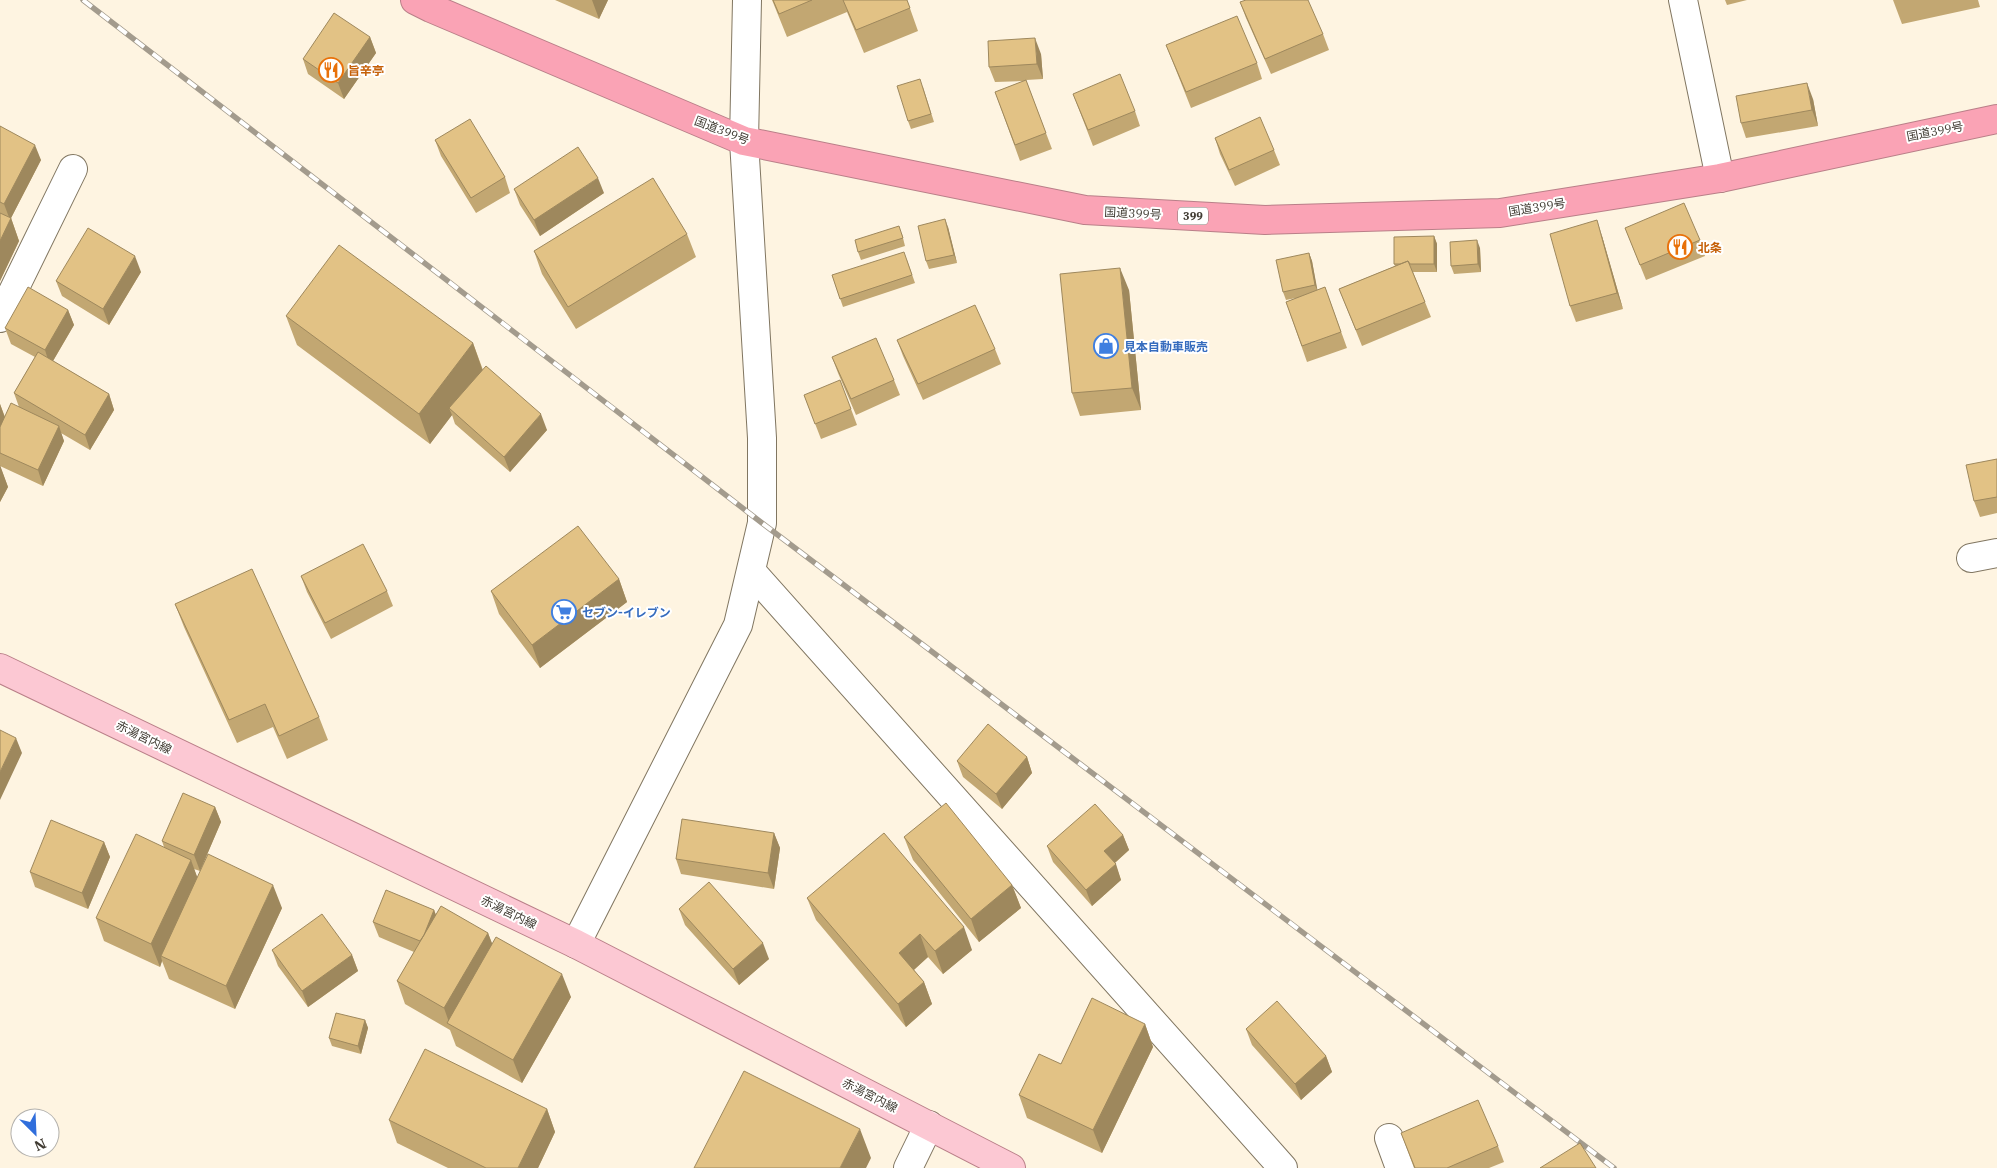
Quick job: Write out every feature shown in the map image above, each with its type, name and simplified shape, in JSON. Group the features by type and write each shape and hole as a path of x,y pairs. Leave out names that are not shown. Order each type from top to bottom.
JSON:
{"highway":[{"name":"国道399号","path":"415,0 744,141 1085,210 1265,220 1500,213 1720,178 1997,119"}],"main road":[{"name":"赤湯宮内線","path":"0,668 576,944 1012,1168"}],"street":[{"path":"576,944 738,625 762,523 762,438 744,141 747,0"},
{"path":"1683,0 1720,178"},
{"path":"0,318 73,169"},
{"path":"751,571 1283,1168"},
{"path":"908,1168 929,1125"},
{"path":"1389,1138 1400,1168"}],"building":[{"path":"773,0 812,0 779,14"},
{"path":"843,0 907,0 910,8 856,30"},
{"path":"1246,0 1308,0 1323,34 1265,59 1240,2"},
{"path":"334,13 370,37 338,83 303,59"},
{"path":"1237,16 1257,63 1186,92 1166,45"},
{"path":"1035,38 1037,64 989,67 988,41"},
{"path":"1120,74 1135,111 1088,130 1073,94"},
{"path":"920,79 931,114 908,121 897,86"},
{"path":"1026,80 1046,133 1015,145 995,92"},
{"path":"1807,83 1812,110 1741,123 1736,96"},
{"path":"1260,117 1274,150 1229,170 1215,138"},
{"path":"470,119 505,177 471,198 435,140"},
{"path":"0,126 35,145 4,204 0,202"},
{"path":"578,147 598,178 534,220 514,189"},
{"path":"653,178 687,234 568,307 534,251"},
{"path":"1684,203 1700,240 1640,265 1625,228"},
{"path":"0,213 11,218 0,241"},
{"path":"945,219 954,255 926,261 918,226"},
{"path":"1597,220 1617,293 1570,306 1550,234"},
{"path":"899,226 903,238 858,252 855,240"},
{"path":"88,228 135,256 103,309 56,281"},
{"path":"1434,236 1434,264 1410,264 1408,261 1394,264 1394,237"},
{"path":"1477,240 1478,264 1451,266 1450,242"},
{"path":"339,245 473,343 419,414 286,316"},
{"path":"904,252 912,275 840,299 832,275"},
{"path":"1309,253 1315,285 1283,292 1276,260"},
{"path":"1408,261 1425,302 1356,330 1339,289"},
{"path":"1120,268 1132,388 1072,393 1060,274"},
{"path":"28,287 68,310 45,350 5,328"},
{"path":"1325,287 1341,332 1302,346 1286,302"},
{"path":"975,305 995,349 918,384 897,340"},
{"path":"876,338 894,380 851,399 832,357"},
{"path":"38,352 109,394 85,435 14,393"},
{"path":"486,366 541,414 504,457 449,408"},
{"path":"840,380 851,409 815,424 804,395"},
{"path":"11,403 59,426 38,470 0,453 0,427"},
{"path":"1997,459 1997,497 1974,501 1966,465"},
{"path":"578,526 619,579 532,645 491,591"},
{"path":"363,544 387,591 325,623 301,576"},
{"path":"252,569 319,717 279,736 265,704 229,720 175,604"},
{"path":"988,724 1027,757 996,794 957,761"},
{"path":"0,730 16,738 0,772"},
{"path":"183,793 215,807 194,855 162,841"},
{"path":"946,803 1012,885 971,919 904,837"},
{"path":"1095,804 1123,835 1104,851 1116,864 1086,890 1047,846"},
{"path":"682,819 774,833 768,873 676,859"},
{"path":"51,820 104,842 82,893 30,872"},
{"path":"884,833 964,927 935,951 920,934 899,953 924,982 898,1004 807,898"},
{"path":"136,834 191,860 151,944 96,918"},
{"path":"208,854 273,885 226,986 161,956"},
{"path":"709,882 763,943 733,969 679,909"},
{"path":"386,890 434,910 420,941 373,922"},
{"path":"441,906 488,933 444,1008 397,981"},
{"path":"322,914 352,955 302,991 272,950"},
{"path":"496,937 562,974 513,1060 447,1023"},
{"path":"1092,998 1145,1024 1093,1130 1019,1095 1039,1054 1061,1064"},
{"path":"1277,1001 1326,1056 1295,1084 1246,1029"},
{"path":"336,1013 365,1020 358,1046 329,1038"},
{"path":"425,1049 547,1109 518,1168 486,1168 389,1120"},
{"path":"744,1071 860,1129 840,1168 694,1168"},
{"path":"1478,1100 1498,1146 1447,1168 1415,1168 1401,1133"},
{"path":"1580,1143 1596,1168 1540,1168"}],"railway":[{"path":"83,0 762,523 1614,1168"}],"place":[{"name":"旨辛亭","path":"331,70"},
{"name":"北条","path":"1680,247"},
{"name":"見本自動車販売","path":"1106,346"},
{"name":"セブン-イレブン","path":"564,612"}]}
